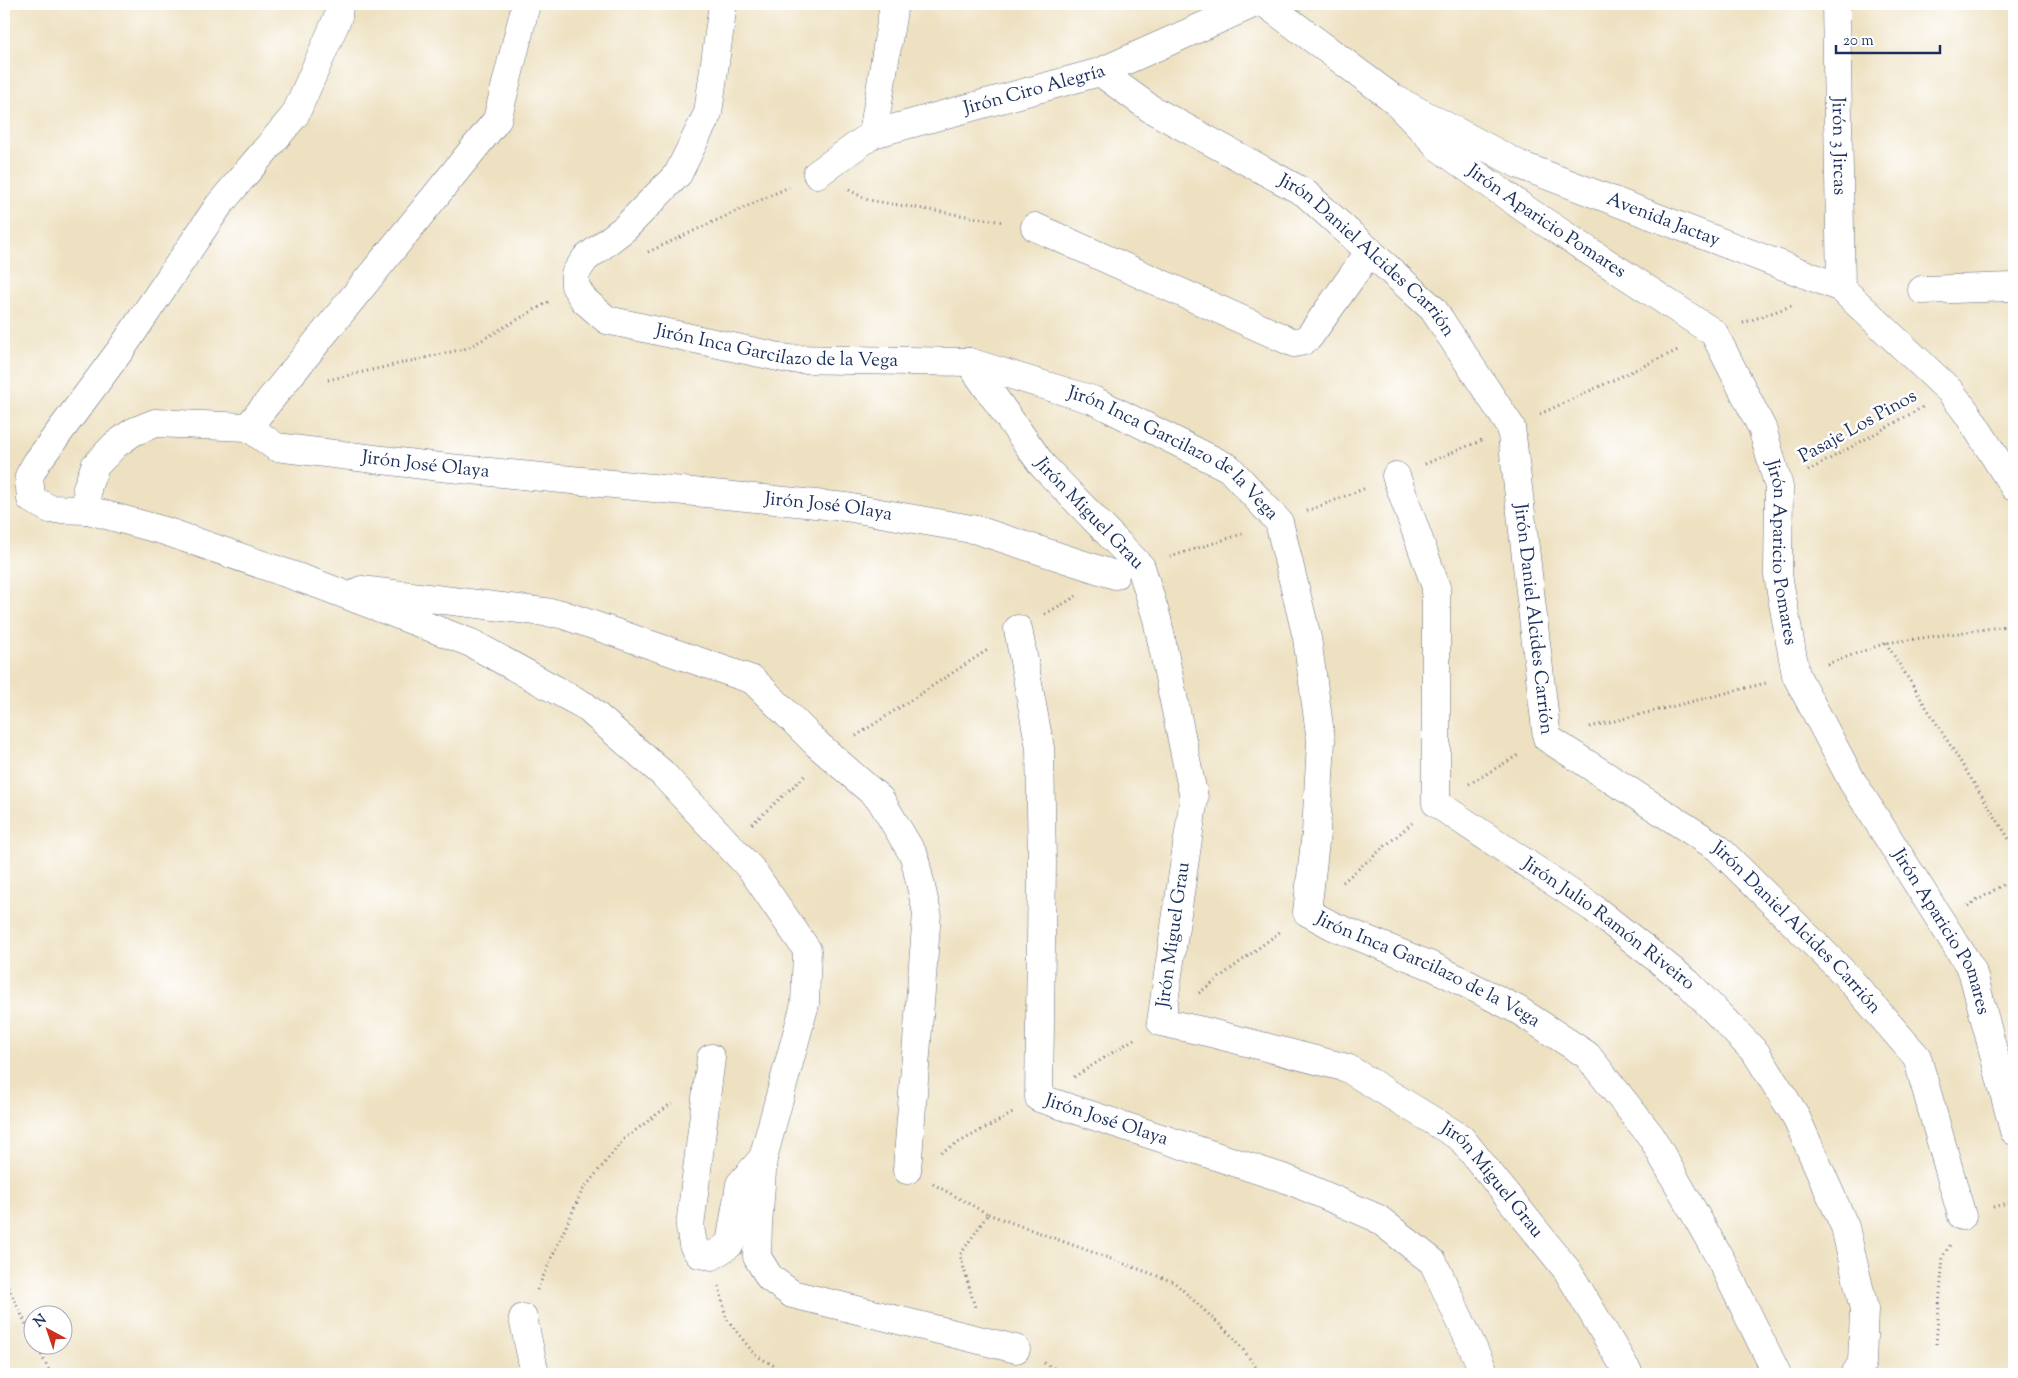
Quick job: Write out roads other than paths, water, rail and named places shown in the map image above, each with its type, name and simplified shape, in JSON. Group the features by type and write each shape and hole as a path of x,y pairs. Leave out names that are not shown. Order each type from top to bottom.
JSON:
{"street":[{"path":"339,4 338,17 295,114 219,205 122,348 37,462 29,476 30,499 50,509 88,510 165,531 320,585 471,643 585,706 662,774 752,870 807,950 805,1004 763,1158 757,1257 770,1278 792,1294 1016,1348"},
{"path":"88,510 87,488 95,466 115,445 133,432 155,423 248,426 497,120 526,4"},
{"name":"Jirón Inca Garcilazo de la Vega","path":"723,4 708,113 678,174 625,228 585,259 580,266 575,274 575,286 584,300 608,320 788,359 969,362 1094,400 1229,468 1280,522 1307,638 1321,741 1316,833 1307,912 1333,926 1434,967 1518,1010 1587,1055 1651,1136 1722,1262 1776,1374"},
{"path":"873,134 894,4"},
{"name":"Jirón Ciro Alegría","path":"817,174 873,134 1100,72 1253,4"},
{"name":"Avenida Jactay","path":"1266,4 1391,97 1520,165 1842,288 1950,391 1967,413 2014,487"},
{"name":"Jirón 3 Jircas","path":"1836,4 1842,288"},
{"name":"Jirón Daniel Alcides Carrión","path":"1100,72 1151,109 1305,193 1433,310 1511,427 1547,738 1718,848 1850,980 1916,1057 1962,1216"},
{"name":"Jirón Aparicio Pomares","path":"1391,97 1440,149 1528,211 1714,333 1762,428 1779,487 1778,575 1796,675 1852,781 1972,970 2014,1131"},
{"path":"1035,227 1294,343 1309,337 1370,251"},
{"path":"1922,290 2014,286"},
{"name":"Jirón Miguel Grau","path":"969,362 1044,466 1141,566 1157,619 1194,798 1161,1022 1347,1068 1461,1138 1567,1270 1629,1374"},
{"name":"Jirón José Olaya","path":"248,426 276,446 440,467 846,506 977,530 1115,575"},
{"name":"Jirón Julio Ramón Riveiro","path":"1396,476 1436,587 1436,803 1593,908 1688,983 1756,1053 1795,1115 1845,1227 1864,1309 1862,1363 1855,1374"},
{"path":"320,585 561,614 753,680 818,745 880,799 914,856 927,913 907,1170"},
{"name":"Jirón José Olaya","path":"1018,629 1040,748 1042,864 1039,1098 1289,1180 1377,1218 1434,1262 1485,1374"},
{"path":"711,1058 690,1226 693,1245 699,1254 712,1256 730,1244 740,1184 763,1158"},
{"path":"523,1318 535,1374"}]}
